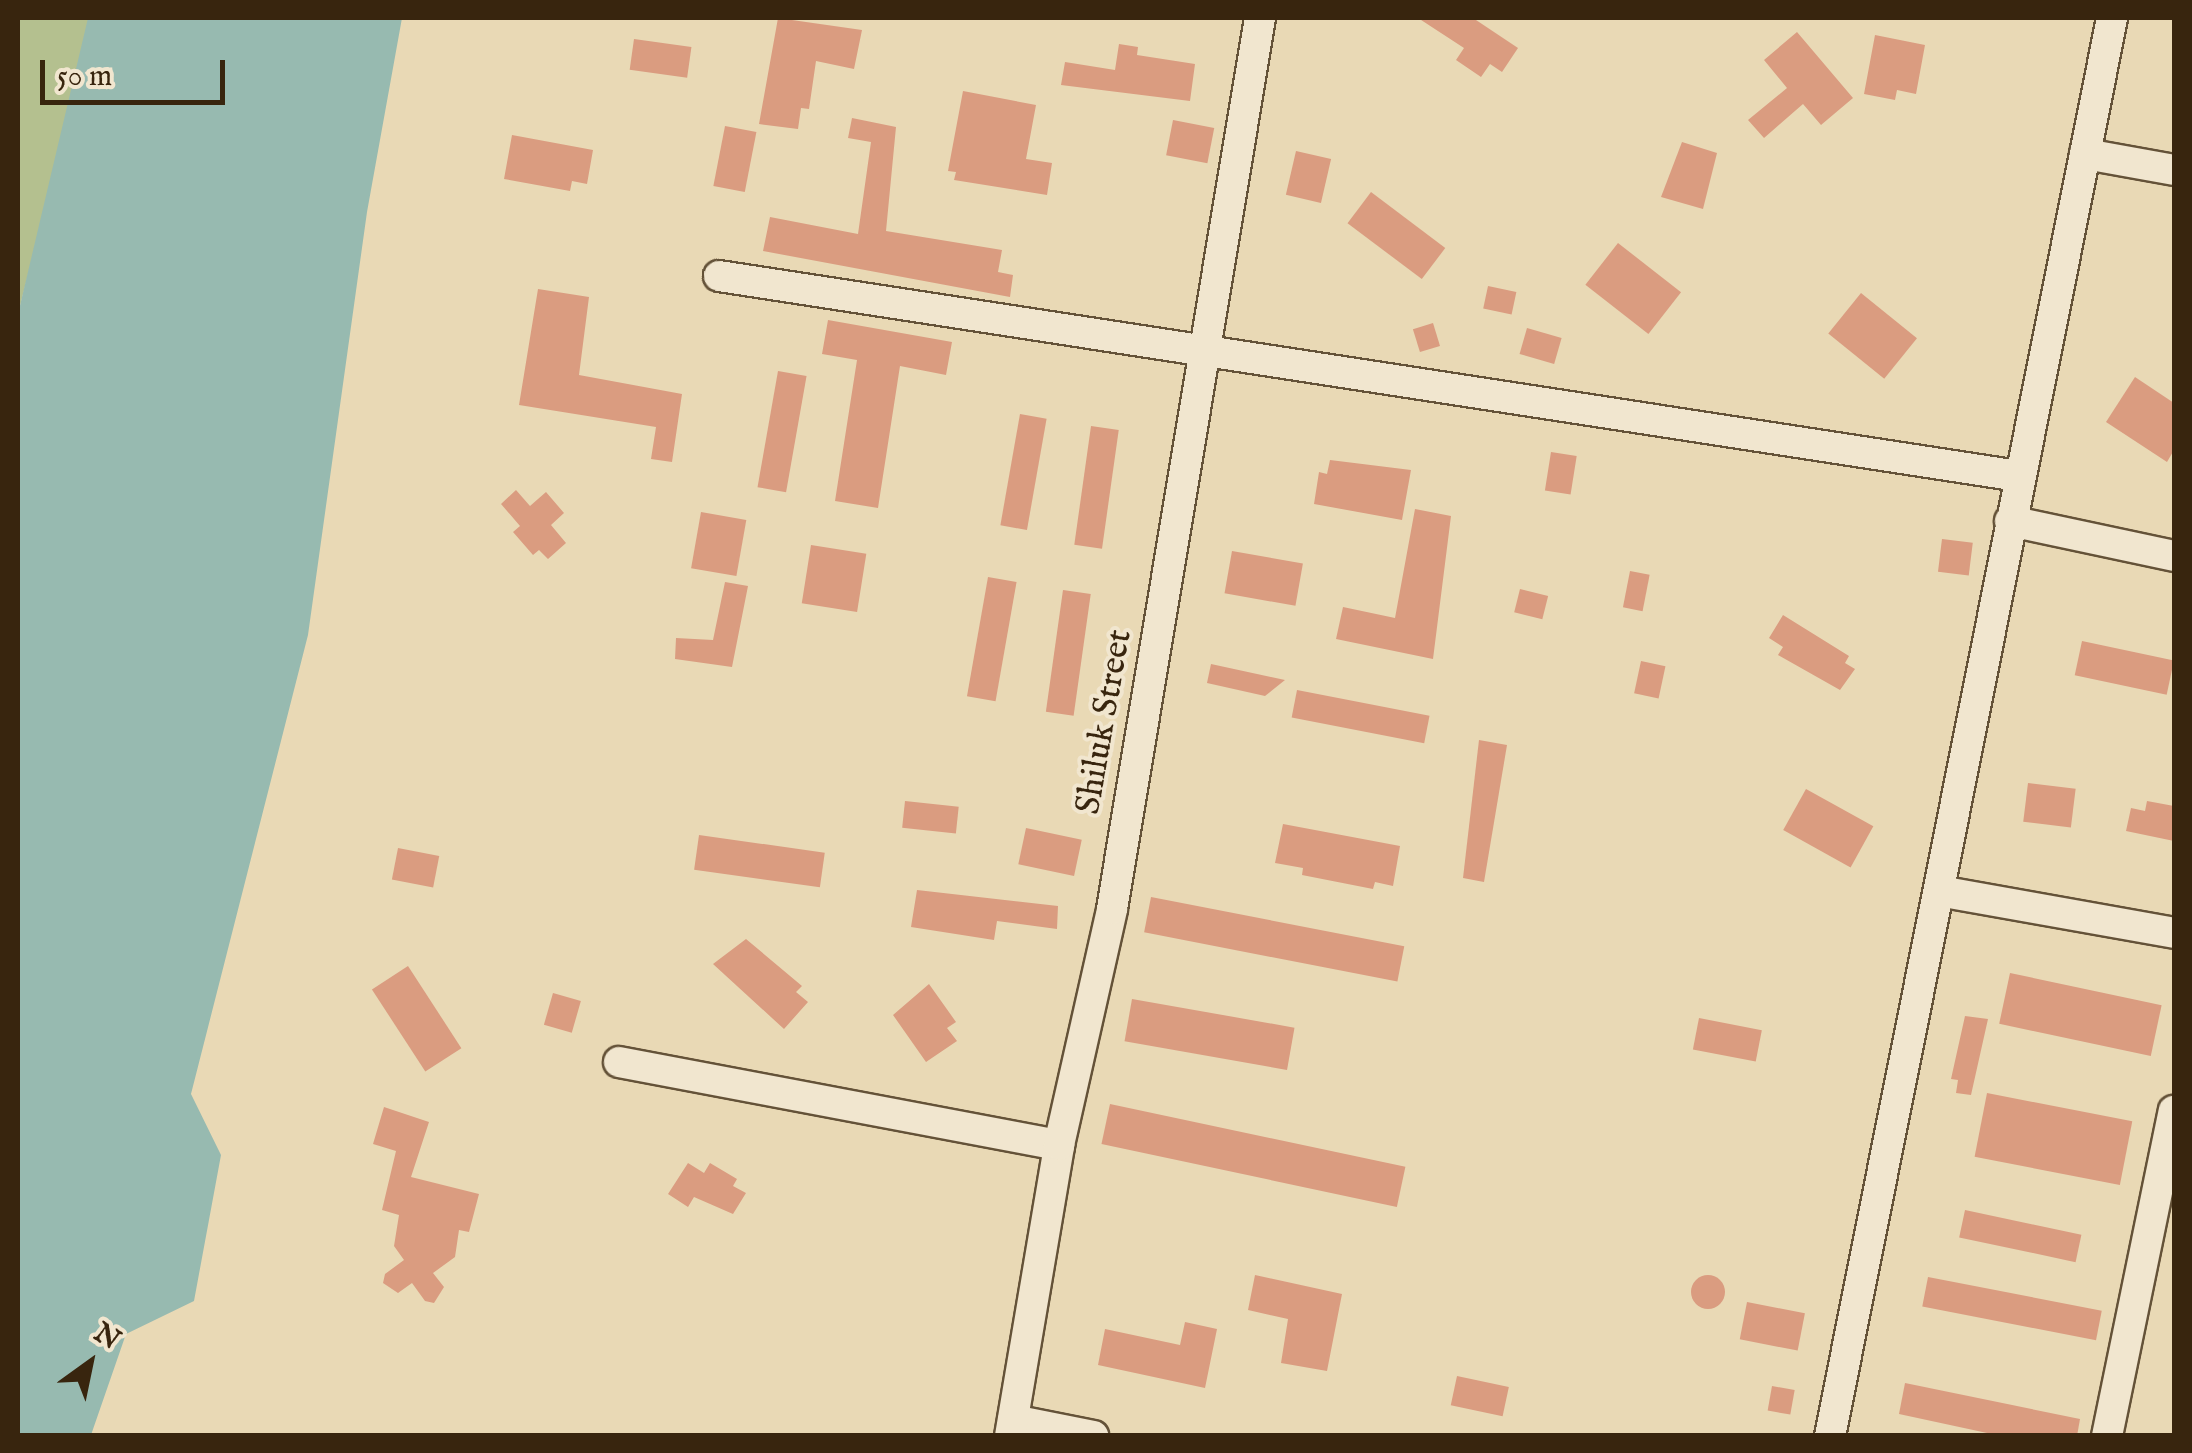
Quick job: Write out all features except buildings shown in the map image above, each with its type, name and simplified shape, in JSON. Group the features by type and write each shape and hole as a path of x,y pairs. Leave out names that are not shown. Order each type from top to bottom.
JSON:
{"street":[{"name":"Shiluk Street","path":"1011,1428 1059,1144 1112,910 1260,18"},
{"path":"1830,1436 2112,18"},
{"path":"2085,154 2174,170"},
{"path":"719,276 2020,476"},
{"path":"2010,521 2174,556"},
{"path":"1939,892 2174,932"},
{"path":"619,1062 1059,1144"},
{"path":"2107,1436 2174,1111"},
{"path":"1011,1428 1092,1436"}],"green space":[{"path":"18,18 88,18 90,28 18,314"}],"water":[{"path":"88,18 402,18 367,212 308,635 191,1094 221,1155 194,1301 126,1334 91,1435 18,1435 18,314"}]}
